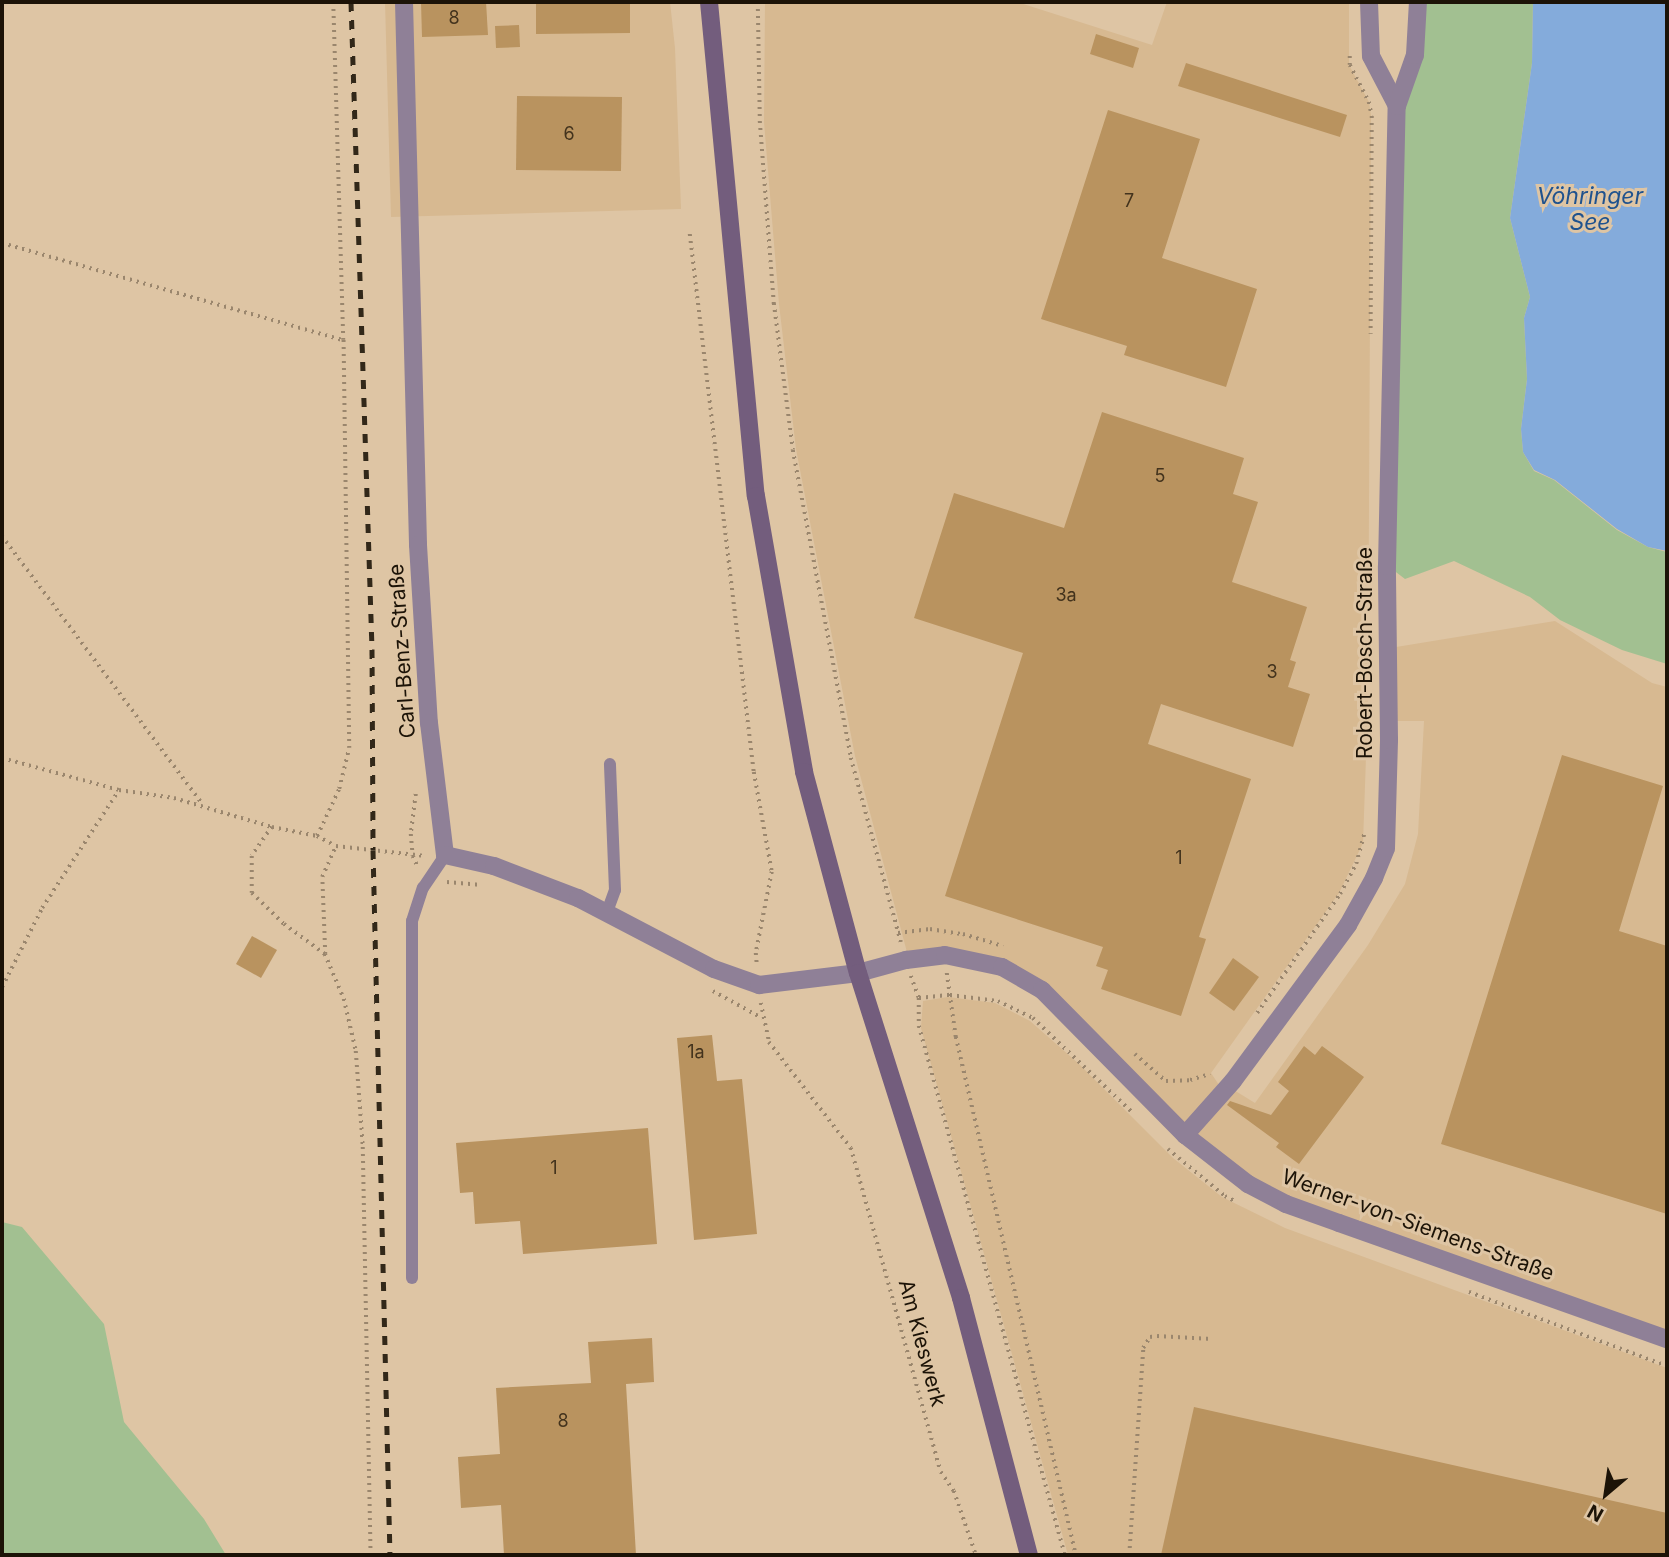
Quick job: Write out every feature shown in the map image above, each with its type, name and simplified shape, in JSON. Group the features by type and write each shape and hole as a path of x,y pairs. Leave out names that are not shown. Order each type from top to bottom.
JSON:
{"main road":[{"path":"709,2 756,496 804,772 858,972 961,1298 1029,1555"}],"street":[{"name":"Carl-Benz-Straße","path":"404,2 418,545 429,723 444,855"},
{"name":"Robert-Bosch-Straße","path":"1369,2 1371,56 1396,106"},
{"name":"Robert-Bosch-Straße","path":"1185,1135 1233,1081 1348,925 1374,878 1385,848 1389,740 1387,566 1396,106 1415,55 1418,2"},
{"path":"444,855 494,866 607,912 714,969 759,985 858,972"},
{"name":"Werner-von-Siemens-Straße","path":"858,972 906,960 945,955 1002,967 1042,990 1185,1135 1248,1184 1286,1204 1667,1339"}],"lane":[{"path":"607,912 615,890 610,764"},
{"path":"412,1278 412,921 430,876 444,855"}],"path":[{"path":"317,836 339,789 349,748 343,340 333,2"},
{"path":"758,2 760,121 773,290 793,450 851,758 898,933 919,998 919,1026 1065,1555"},
{"path":"1350,51 1350,65 1370,102 1372,116 1371,335"},
{"name":"Am Kieswerk","path":"690,234 754,772 772,872 756,953 763,1019 769,1042 851,1148 941,1472 954,1491 976,1555"},
{"path":"2,243 343,340"},
{"path":"2,536 204,806"},
{"path":"2,758 119,790 174,798 272,827 317,836 336,846 412,856 419,869 430,876 447,882 486,886"},
{"path":"2,986 42,908 119,790"},
{"path":"1256,1014 1340,894 1356,864 1367,819"},
{"path":"272,827 252,856 252,893 284,924 325,954"},
{"path":"336,846 322,877 325,954 344,999 357,1064 362,1147 371,1555"},
{"path":"898,933 941,931 963,934 1004,947"},
{"path":"945,955 956,1037 1076,1555"},
{"path":"711,990 763,1019"},
{"path":"1129,1048 1166,1081 1207,1077 1218,1068"},
{"path":"1129,1555 1143,1348 1150,1337 1157,1336 1212,1339"}],"shaded area":[{"path":"385,2 670,2 675,48 681,209 391,217"},
{"path":"765,2 1017,2 1152,45 1167,2 1349,2 1349,65 1369,102 1371,116 1368,700 1363,843 1339,893 1211,1073 1223,1091 1186,1134 1002,965 908,956 855,756 796,449 779,304 764,122"},
{"path":"1555,621 1652,683 1667,687 1667,1338 1286,1203 1186,1135 1229,1087 1255,1103 1368,945 1405,884 1418,834 1424,721 1391,721 1390,648"},
{"path":"948,997 995,1003 1030,1021 1079,1064 1173,1158 1222,1197 1285,1228 1667,1368 1667,1555 1068,1555 921,1028 923,1001"}],"green space":[{"path":"1419,2 1533,2 1532,63 1510,218 1530,297 1524,318 1527,379 1521,429 1523,452 1534,471 1554,480 1617,530 1648,547 1667,552 1667,664 1622,650 1560,620 1530,597 1454,561 1405,579 1388,566 1397,105"},
{"path":"2,1222 22,1227 104,1324 124,1422 204,1519 226,1555 2,1555"}],"water":[{"name":"Vöhringer See","path":"1533,2 1667,2 1667,551 1648,547 1617,529 1555,480 1534,470 1523,452 1521,429 1527,379 1524,318 1530,297 1510,218 1532,63"}],"building":[{"path":"421,2 486,2 488,35 422,37"},
{"path":"536,2 630,2 630,33 536,34"},
{"path":"519,25 520,47 496,48 495,26"},
{"path":"1096,34 1139,48 1133,68 1090,54"},
{"path":"1186,63 1347,115 1340,137 1178,86"},
{"path":"517,96 622,97 621,171 516,170"},
{"path":"1108,110 1200,139 1162,258 1257,289 1226,387 1124,355 1127,346 1041,319"},
{"path":"1102,412 1244,458 1233,494 1258,502 1232,582 1307,607 1290,660 1296,662 1288,687 1310,694 1293,747 1161,704 1148,744 1251,779 1199,937 1206,939 1181,1016 1101,989 1108,970 1096,966 1103,947 945,896 1023,653 914,618 954,493 1064,528"},
{"path":"1562,755 1663,786 1619,931 1667,946 1667,1214 1441,1144"},
{"path":"252,936 277,950 261,978 236,964"},
{"path":"1233,958 1259,977 1234,1011 1209,993"},
{"path":"712,1035 717,1081 742,1079 757,1234 694,1240 677,1038"},
{"path":"1304,1046 1315,1055 1322,1046 1364,1077 1299,1164 1276,1147 1279,1143 1227,1105 1230,1101 1271,1115 1289,1091 1278,1082"},
{"path":"648,1128 657,1244 523,1254 520,1221 475,1224 473,1192 460,1193 456,1143"},
{"path":"652,1338 654,1382 626,1384 636,1555 504,1555 501,1505 461,1508 458,1457 500,1454 496,1388 591,1383 588,1342"},
{"path":"1194,1407 1667,1513 1667,1555 1161,1555"}],"railway":[{"path":"351,2 372,649 373,850 390,1555"}]}
